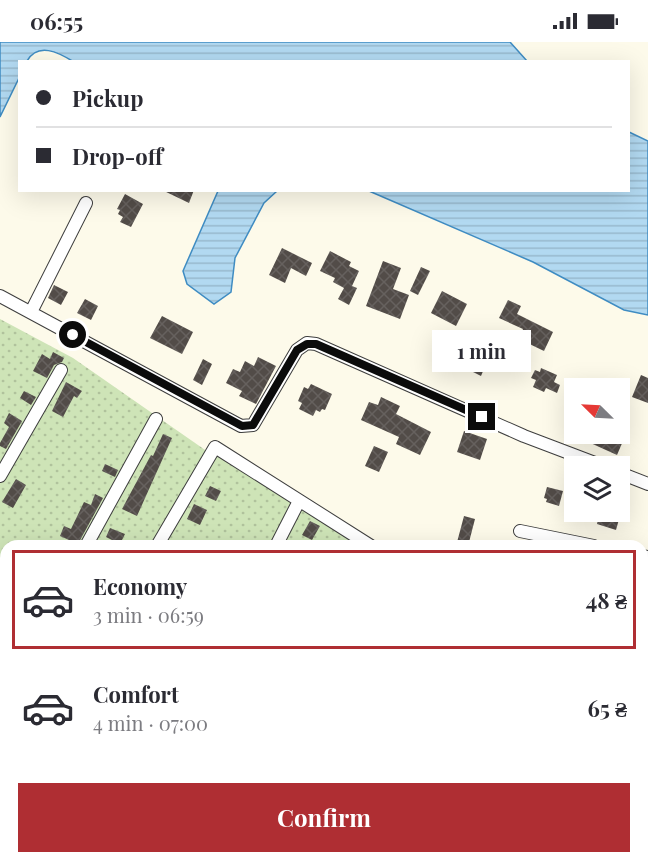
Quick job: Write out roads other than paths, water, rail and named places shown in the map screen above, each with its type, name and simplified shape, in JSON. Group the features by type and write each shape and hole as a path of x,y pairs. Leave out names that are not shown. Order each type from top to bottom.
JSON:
{"street":[{"path":"31,312 86,203"},
{"path":"0,296 242,426 253,425 297,350 307,344 316,344 524,436 577,456"},
{"path":"0,476 61,370"},
{"path":"89,540 156,419"},
{"path":"161,540 215,447 361,540"},
{"path":"630,477 648,484"},
{"path":"279,540 299,501"},
{"path":"520,531 564,540"}],"water":[{"path":"0,42 510,42 526,60 70,60 55,52 42,50 28,60 18,60 18,80 0,117"},
{"path":"630,132 648,141 648,315 624,310 533,262 371,192 630,192"},
{"path":"218,192 276,192 264,203 235,258 231,292 214,304 187,284 183,271"}]}
